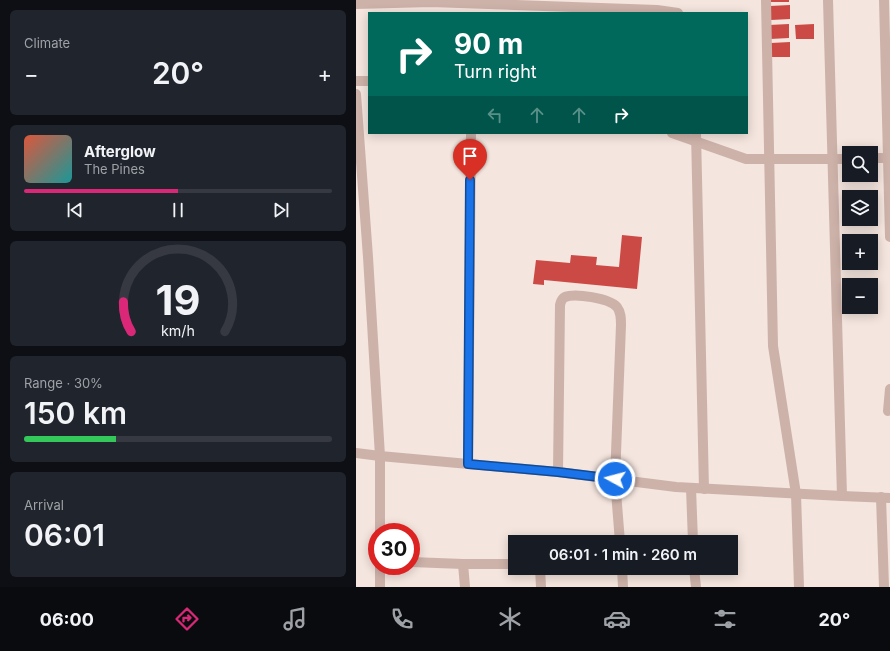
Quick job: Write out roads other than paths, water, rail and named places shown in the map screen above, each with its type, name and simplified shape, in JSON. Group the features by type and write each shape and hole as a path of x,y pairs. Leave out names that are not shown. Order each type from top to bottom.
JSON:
{"street":[{"path":"766,0 773,346 796,494 799,587"},
{"path":"828,0 842,496"},
{"path":"884,0 890,236"},
{"path":"356,4 431,1 614,4 671,12"},
{"path":"356,81 368,81"},
{"path":"356,94 368,256 380,456 380,523"},
{"path":"468,464 471,134"},
{"path":"677,134 696,138 746,159 842,159"},
{"path":"696,138 704,489"},
{"path":"878,158 889,158"},
{"path":"558,472 560,305 561,300 565,297 592,297 611,302 618,308 621,314 622,325 615,479 619,535"},
{"path":"888,411 890,389"},
{"path":"356,453 558,472 690,488 885,497 884,587"},
{"path":"690,488 693,535"},
{"path":"420,562 508,564"},
{"path":"463,564 466,587"},
{"path":"380,575 380,587"},
{"path":"540,575 541,587"},
{"path":"622,575 623,587"},
{"path":"695,575 696,587"}]}
